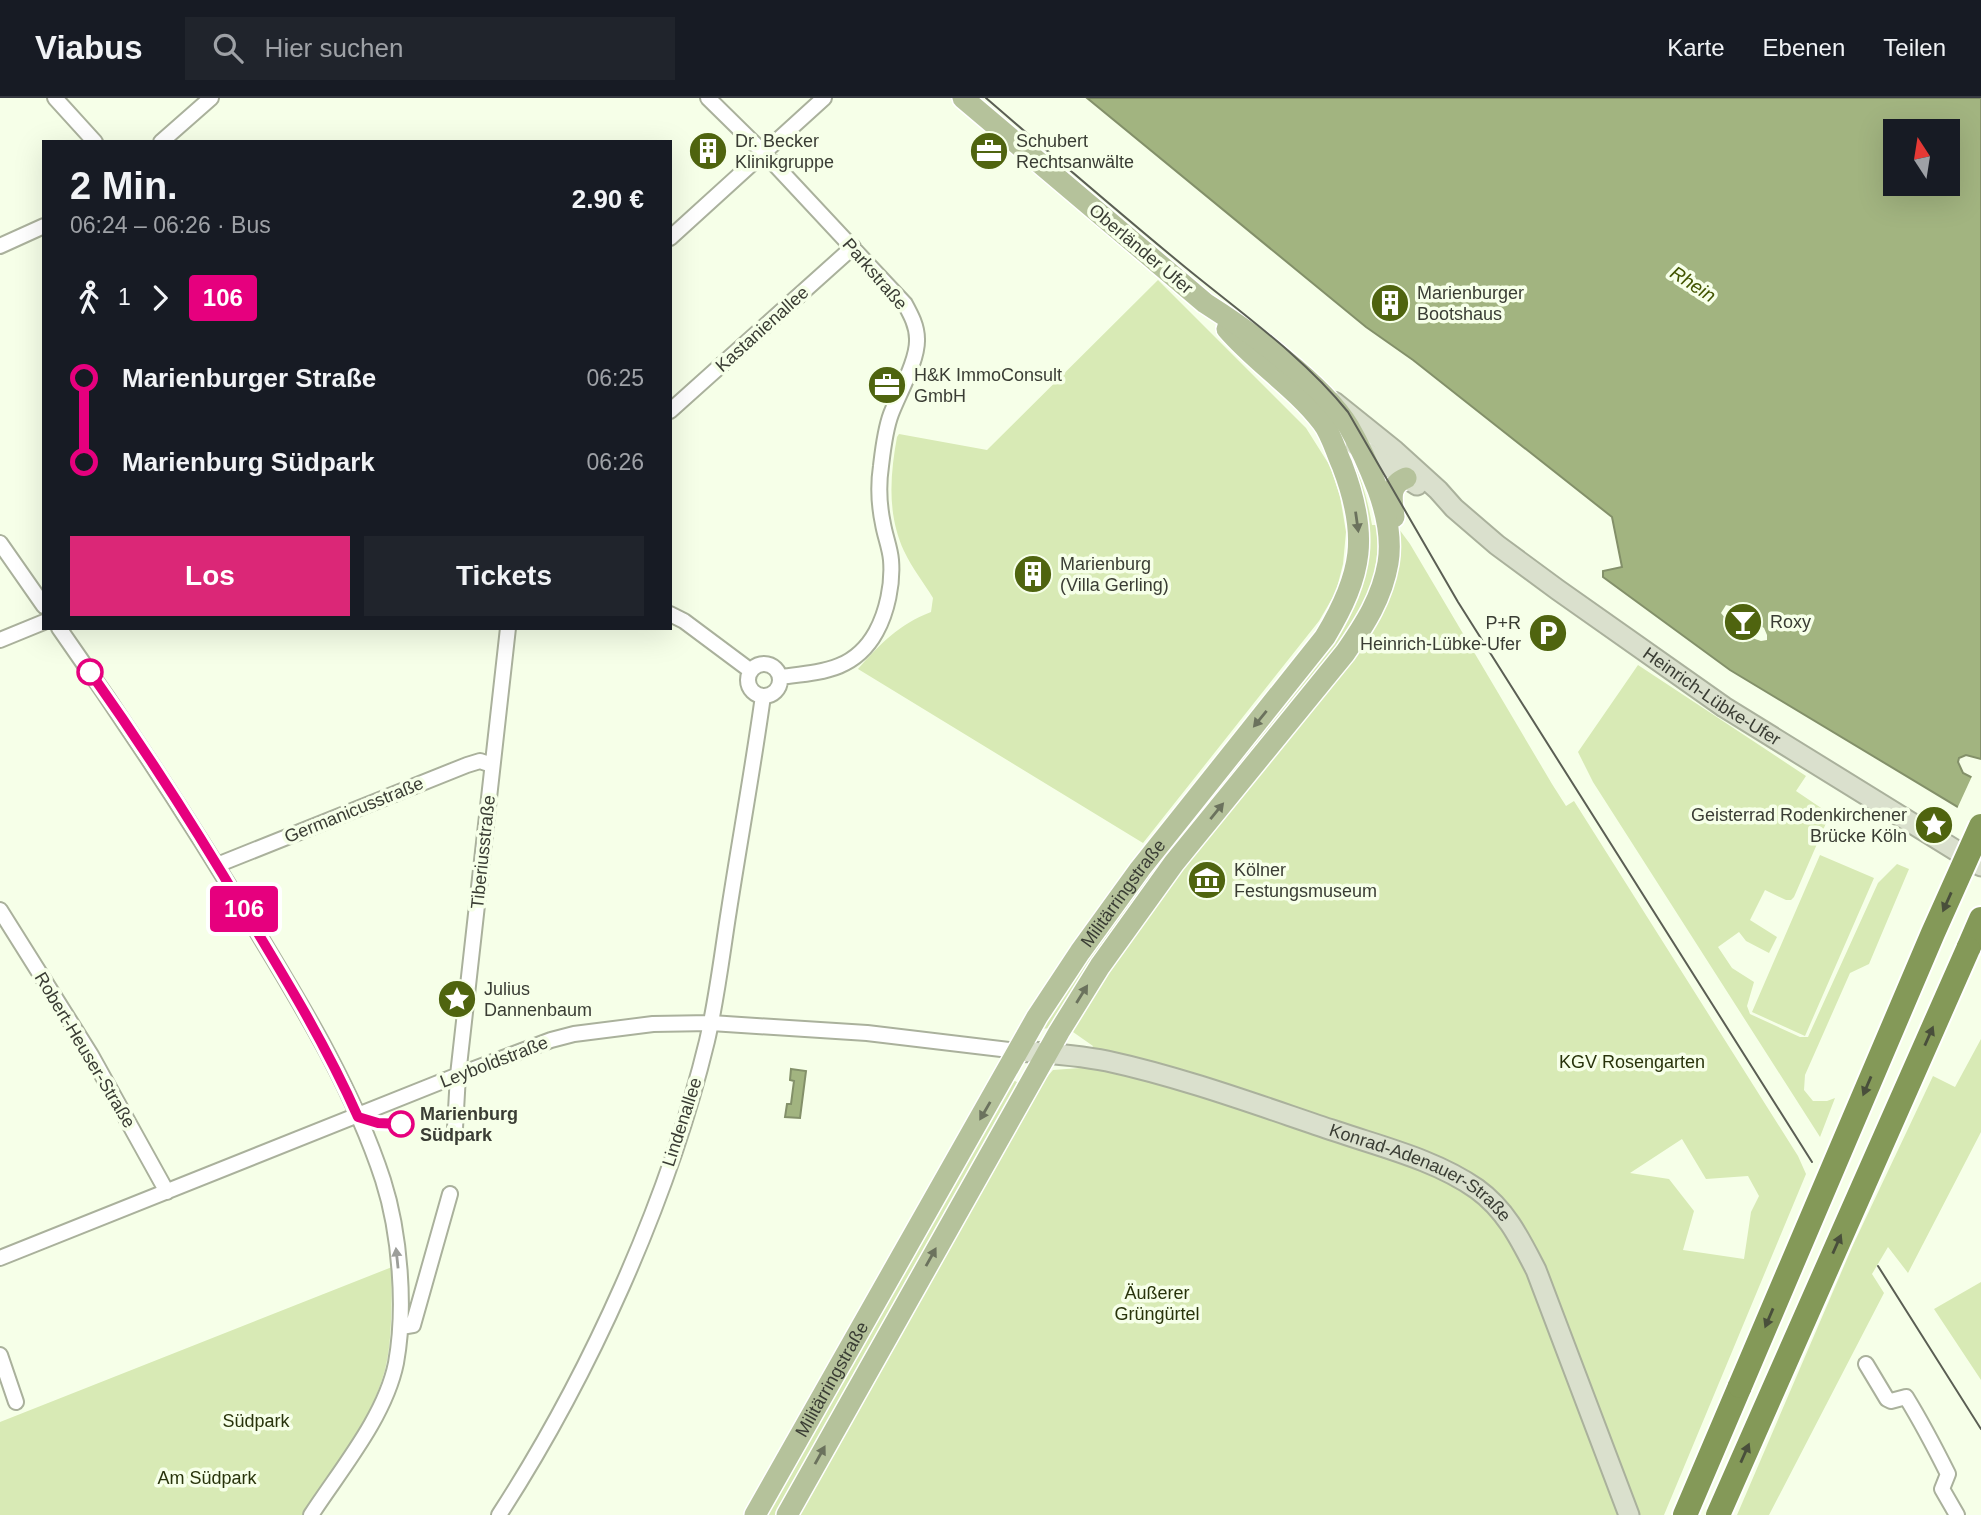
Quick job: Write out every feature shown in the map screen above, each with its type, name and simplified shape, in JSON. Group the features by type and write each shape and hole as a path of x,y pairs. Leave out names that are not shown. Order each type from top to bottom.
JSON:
{"highway":[{"path":"1685,1515 1981,826"},
{"path":"1718,1515 1981,919"}],"main road":[{"name":"Oberländer Ufer","path":"963,98 1205,303 1242,326 1324,395"},
{"name":"Militärringstraße","path":"755,1515 1018,1051 1080,952 1140,869 1325,637 1343,607 1354,580 1359,554 1359,523 1350,486 1325,424 1290,386 1235,339 1205,303"},
{"name":"Militärringstraße","path":"787,1515 1047,1053 1100,966 1174,863 1345,653 1371,616 1382,589 1388,561 1389,539 1381,499 1348,426 1324,395"},
{"name":"Heinrich-Lübke-Ufer","path":"1324,395 1395,450 1454,508 1497,545 1558,590 1724,707 1981,866"},
{"name":"Heinrich-Lübke-Ufer","path":"1325,424 1454,508"},
{"path":"1389,539 1394,517 1391,495 1398,481 1406,478"},
{"name":"Konrad-Adenauer-Straße","path":"1018,1051 1107,1061 1213,1091 1419,1161 1477,1189 1502,1211 1536,1270 1629,1515"}],"street":[{"path":"55,98 93,140"},
{"path":"163,140 211,98"},
{"name":"Parkstraße","path":"708,98 764,153 905,304 918,337 916,350 890,417 880,472 878,494 892,574 888,597 875,634 862,652 848,663 832,669 780,677"},
{"path":"672,236 824,98"},
{"path":"0,246 42,227"},
{"name":"Kastanienallee","path":"672,409 853,247"},
{"path":"0,543 42,603"},
{"path":"672,615 751,671"},
{"path":"0,640 42,623"},
{"path":"60,630 137,739 217,865 312,1026 358,1117 383,1181 392,1214 397,1253 401,1327 395,1365 387,1391 353,1453 311,1515"},
{"name":"Tiberiusstraße","path":"458,1075 509,630"},
{"path":"765,664 773,667 780,677 778,689 763,696 750,687 748,679 751,671 765,664"},
{"name":"Lindenallee","path":"499,1515 561,1412 647,1227 697,1078 711,1023 763,696"},
{"name":"Germanicusstraße","path":"217,865 467,765 480,761 492,765"},
{"name":"Robert-Heuser-Straße","path":"0,910 91,1055 167,1192"},
{"name":"Leyboldstraße","path":"0,1258 458,1075 574,1034 653,1024 711,1023 867,1033 1018,1051"},
{"path":"455,1128 458,1075"},
{"path":"401,1327 413,1325 450,1194"},
{"path":"0,1355 16,1402"},
{"path":"1866,1364 1887,1399 1891,1401 1906,1397 1931,1438 1948,1474 1942,1489 1957,1515"}],"green space":[{"path":"1158,280 1306,428 1330,466 1340,496 1346,532 1343,564 1336,592 1319,621 1143,843 858,669 891,636 931,612 933,598 907,557 892,509 892,480 899,434 987,450"},
{"path":"1347,458 1351,458 1361,482 1372,525 1377,525 1374,573 1358,619 1052,1028 1039,1029 1085,957 1343,627 1356,602 1365,570"},
{"path":"1399,529 1552,784 1566,806 1574,801 1798,1156 1806,1174 1664,1515 797,1515 1034,1092 1053,1070 1080,1068 1093,1046 1073,1032 1078,1015 1207,836 1306,712 1398,549","holes":["1682,1139 1706,1179 1748,1176 1759,1196 1751,1212 1744,1259 1683,1250 1694,1211 1669,1179 1630,1173"]},
{"path":"1638,665 1806,776 1796,791 1830,814 1794,897 1786,900 1765,890 1750,920 1777,937 1769,953 1746,941 1739,932 1718,947 1732,968 1754,982 1747,1006 1750,1014 1800,1037 1808,1037 1878,883 1897,864 1909,869 1869,964 1850,973 1805,1075 1804,1090 1813,1101 1835,1098 1820,1137 1593,782 1578,752"},
{"path":"1820,855 1874,878 1805,1036 1752,1012"},
{"path":"1981,1039 1981,1132 1908,1273 1888,1247 1872,1274 1884,1293 1769,1515 1737,1515 1853,1245 1933,1076 1955,1087"},
{"path":"1010,1078 1020,1084 778,1515 763,1515"},
{"name":"Südpark","path":"392,1267 389,1345 378,1390 361,1428 327,1482 302,1515 0,1515 0,1422"},
{"path":"1981,1282 1981,1380 1934,1309"}],"water":[{"name":"Rhein","path":"1087,98 1981,98 1981,759 1966,755 1959,758 1958,762 1963,773 1981,782 1981,821 1730,670 1603,577 1603,571 1622,567 1612,517 1413,360 1366,327"},
{"path":"791,1069 806,1071 800,1118 785,1117 787,1104 791,1104 794,1081 790,1080"}],"pier":[{"name":"Roxy","path":"1726,605 1734,607 1764,628 1767,640 1755,639 1725,618 1721,613"},
{"path":"1973,774 1981,778 1981,824 1956,811"}],"tram line":[{"path":"986,98 1185,267 1271,336 1311,372 1348,412 1458,602 1812,1162"},
{"path":"1878,1266 1981,1429"}],"bus line":[{"name":"106","path":"90,672 137,739 271,954 332,1063 358,1117 378,1123 401,1124"}],"place":[{"name":"Dr. Becker Klinikgruppe","path":"708,151"},
{"name":"Schubert Rechtsanwälte","path":"989,151"},
{"name":"Marienburger Bootshaus","path":"1390,303"},
{"name":"H&K ImmoConsult GmbH","path":"887,385"},
{"name":"Marienburg (Villa Gerling)","path":"1033,574"},
{"name":"Roxy","path":"1743,622"},
{"name":"P+R Heinrich-Lübke-Ufer","path":"1548,633"},
{"name":"Geisterrad Rodenkirchener Brücke Köln","path":"1934,825"},
{"name":"Kölner Festungsmuseum","path":"1207,880"},
{"name":"Julius Dannenbaum","path":"457,999"},
{"name":"Marienburg Südpark","path":"401,1124"}],"park label":[{"name":"KGV Rosengarten","path":"1632,1062"},
{"name":"Äußerer Grüngürtel","path":"1157,1303"},
{"name":"Am Südpark","path":"207,1478"}]}
